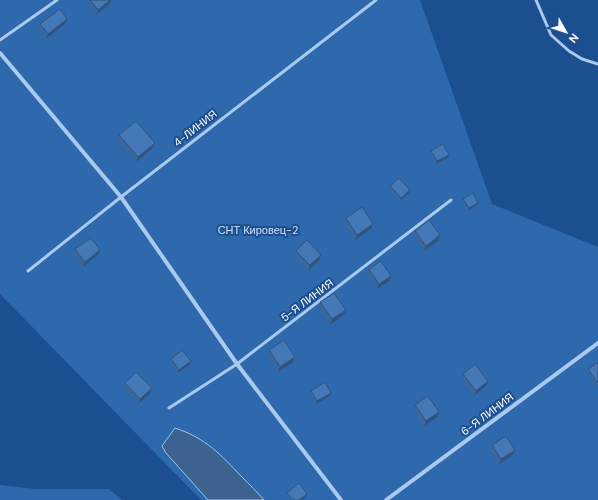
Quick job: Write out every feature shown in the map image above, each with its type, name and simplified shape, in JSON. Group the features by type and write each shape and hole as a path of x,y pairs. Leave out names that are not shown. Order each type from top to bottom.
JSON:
{"street":[{"path":"0,53 121,197 237,364 341,500"},
{"name":"6-Я ЛИНИЯ","path":"386,500 598,343"}],"lane":[{"path":"0,40 57,0"},
{"name":"4-ЛИНИЯ","path":"28,271 121,197 376,0"},
{"path":"536,0 551,34 569,51 582,59 598,64"},
{"name":"5-Я ЛИНИЯ","path":"169,408 237,364 451,200"}],"green space":[{"name":"СНТ Кировец-2","path":"0,0 420,0 492,204 598,247 598,500 201,500 0,294"},
{"path":"0,485 36,489 109,489 122,500 0,500"}],"shaded area":[{"path":"175,428 196,437 212,448 227,461 264,500 208,500 166,453 162,446"}],"building":[{"path":"90,0 110,0 98,10"},
{"path":"60,9 67,19 48,34 40,24"},
{"path":"136,121 155,143 138,157 119,135"},
{"path":"443,144 449,155 437,161 431,151"},
{"path":"399,178 410,190 401,198 390,186"},
{"path":"473,193 478,203 469,208 463,199"},
{"path":"362,207 373,224 357,235 346,218"},
{"path":"429,220 440,235 426,246 415,231"},
{"path":"91,238 100,250 85,262 75,249"},
{"path":"307,240 321,255 310,265 296,251"},
{"path":"381,261 391,276 379,284 369,269"},
{"path":"334,293 346,310 332,319 320,302"},
{"path":"284,340 295,357 280,367 269,350"},
{"path":"182,350 191,361 179,370 171,359"},
{"path":"597,363 598,364 598,383 588,369"},
{"path":"475,364 488,381 476,391 463,374"},
{"path":"136,372 152,388 140,399 125,383"},
{"path":"325,382 331,393 317,401 311,391"},
{"path":"428,396 439,412 426,421 415,405"},
{"path":"506,436 515,450 501,459 492,445"},
{"path":"299,483 307,494 299,500 293,500 287,493"}]}
